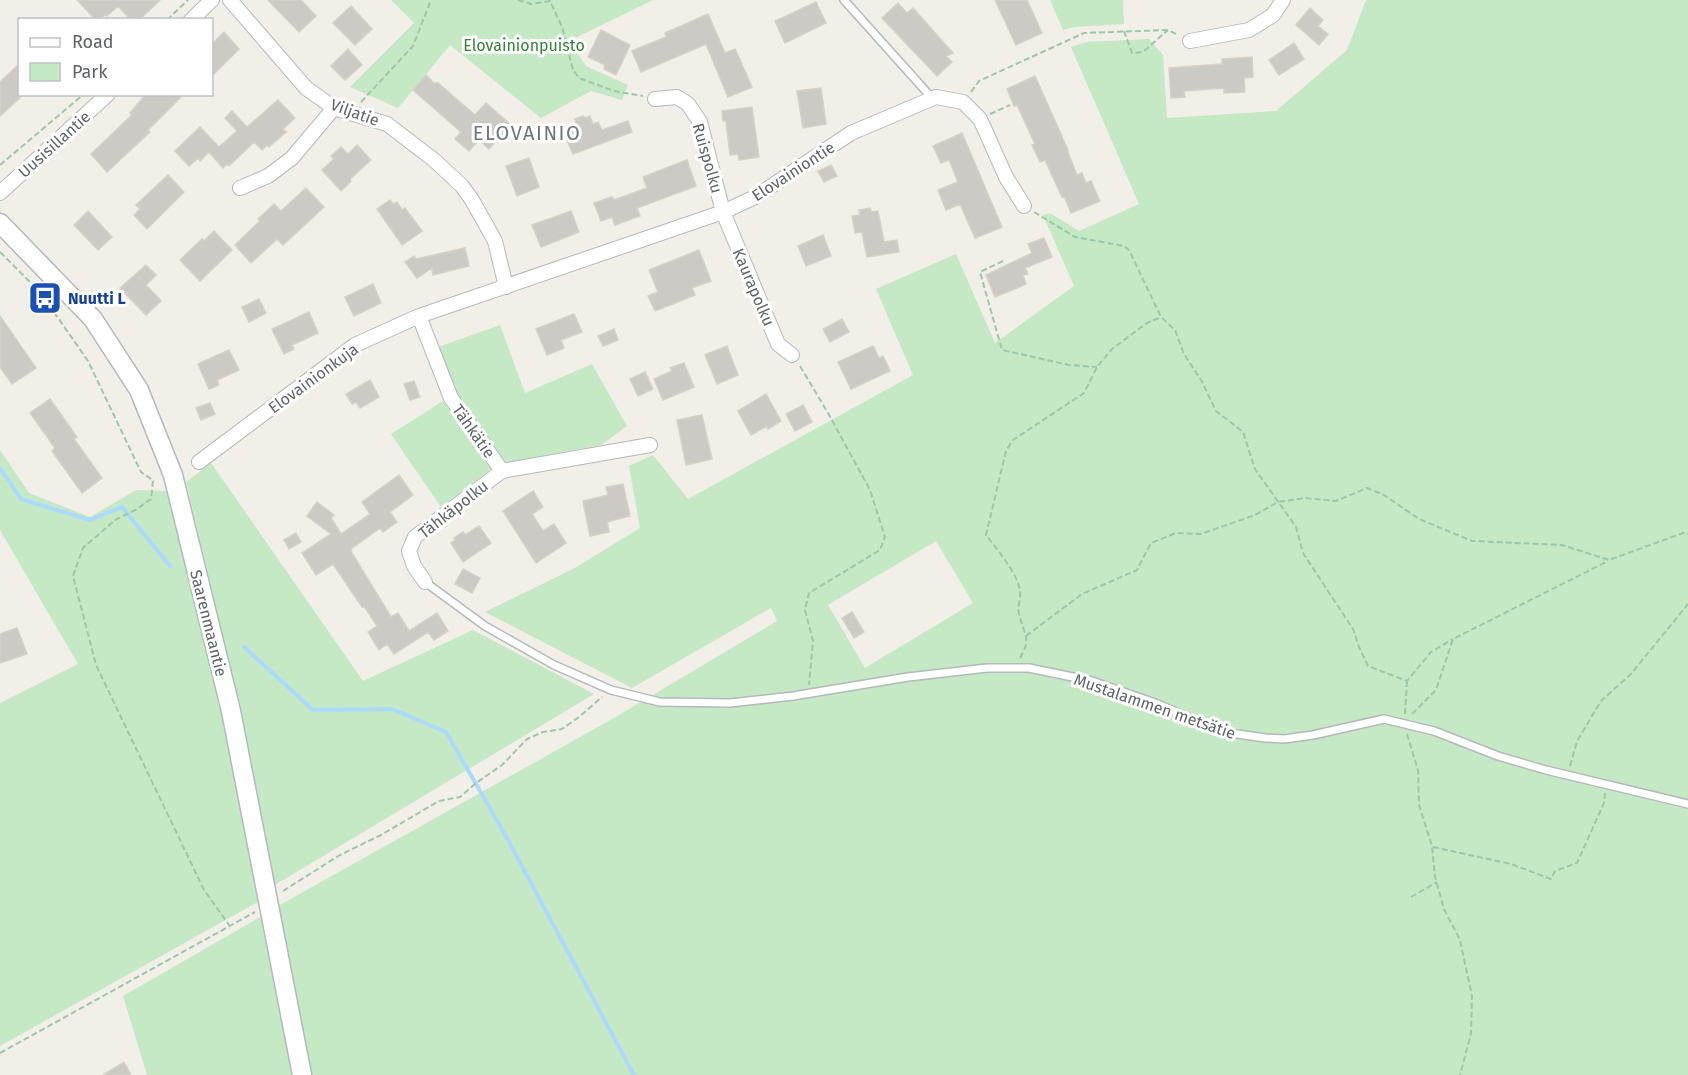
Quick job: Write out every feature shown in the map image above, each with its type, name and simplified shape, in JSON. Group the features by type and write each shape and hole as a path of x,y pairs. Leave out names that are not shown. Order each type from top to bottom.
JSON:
{"street":[{"path":"193,18 212,0"},
{"name":"Viljatie","path":"230,0 306,88 334,108 387,124 434,160 462,186 495,241 506,287"},
{"path":"1190,41 1249,30 1273,15 1283,0"},
{"name":"Uusisillantie","path":"0,193 106,96"},
{"name":"Ruispolku","path":"655,99 677,97 688,104 700,122 723,212"},
{"path":"932,98 963,102 980,119 1006,177 1024,206"},
{"name":"Elovainiontie","path":"506,287 723,212 755,197 851,133 932,98"},
{"path":"240,188 268,176 292,158 334,108"},
{"name":"Kaurapolku","path":"723,212 777,344 792,355"},
{"name":"Saarenmaantie","path":"0,223 93,319 140,390 173,475 231,711 302,1075"},
{"name":"Elovainionkuja","path":"199,462 355,345 419,316 506,287"},
{"name":"Tähkätie","path":"419,316 451,398 502,471 650,445"},
{"name":"Tähkäpolku","path":"425,582 414,566 409,551 416,537 502,471"}],"lane":[{"path":"844,0 932,98"},
{"name":"Mustalammen metsätie","path":"425,582 484,626 554,664 611,690 660,702 730,703 908,677 987,668 1029,668 1092,681 1155,703 1224,732 1265,738 1313,735 1384,719 1434,731 1498,756 1688,804"}],"path":[{"path":"169,18 188,0"},
{"path":"358,105 413,46 431,0"},
{"path":"518,0 531,3 551,0 562,27 573,70 579,78 614,91 655,99"},
{"path":"1124,31 1132,53 1143,52 1168,30"},
{"path":"963,102 979,81 1084,33 1168,30 1190,41"},
{"path":"0,165 82,96"},
{"path":"980,119 1010,105"},
{"path":"1024,206 1075,237 1124,246 1129,249 1161,317 1175,330 1184,354 1201,380 1216,411 1243,432 1255,469 1296,527 1303,553 1353,629 1368,666 1407,681"},
{"path":"0,252 40,292 88,361 141,472 153,481"},
{"path":"1003,261 980,272 1002,350 1070,364 1097,366"},
{"path":"1014,668 1026,648 1026,632 1018,613 1020,590 1007,562 986,535 1006,452 1013,440 1084,393 1097,366 1112,349 1147,323 1161,317"},
{"path":"792,355 828,413 870,490 885,537 879,550 809,593 805,610 813,641 809,693"},
{"path":"153,481 173,475"},
{"path":"153,481 151,499 115,520 82,548 73,576 96,664 204,890 229,925"},
{"path":"1026,636 1082,594 1137,570 1151,543 1176,533 1201,534 1255,515 1278,502 1305,498 1336,501 1367,488 1384,495 1419,519 1472,541 1562,545 1609,560"},
{"path":"1460,1075 1471,1034 1472,996 1460,940 1444,909 1437,882 1432,846 1419,805 1418,770 1404,723 1407,681 1431,652 1453,639 1609,560 1683,533 1688,534"},
{"path":"1567,775 1577,741 1600,701 1631,674 1688,604"},
{"path":"1404,723 1436,690 1453,639"},
{"path":"0,1053 269,905 283,891 340,855 381,835 439,801 460,797 502,765 527,740 543,732 562,729 611,690"},
{"path":"1432,846 1457,854 1510,864 1551,879 1555,871 1577,863 1604,803 1606,784"},
{"path":"1411,897 1437,882"}],"green space":[{"name":"Elovainionpuisto","path":"391,0 653,0 569,41 586,66 628,85 622,100 591,91 541,118 450,45 398,108 350,87 414,23"},
{"path":"1050,0 1123,0 1124,24 1074,27 1063,30"},
{"path":"1366,0 1688,0 1688,1075 309,1075 278,906 614,718 777,621 771,608 632,688 485,612 573,569 640,528 629,466 653,455 688,499 913,375 876,289 956,254 995,343 1074,286 1043,215 1050,213 1079,231 1139,204 1071,47 1086,42 1149,39 1163,55 1167,118 1276,111 1347,50","holes":["936,541 973,603 865,668 828,605"]},
{"path":"500,325 525,393 592,364 627,426 601,445 506,463 457,395 438,347"},
{"path":"443,401 491,469 441,507 391,434"},
{"path":"0,450 29,493 90,517 136,490 168,491 223,710 258,902 0,1046 0,703 78,664 0,530"},
{"path":"211,463 363,681 473,630 594,694 273,886 241,711 186,482"},
{"path":"262,916 293,1075 147,1075 123,996"}],"building":[{"path":"77,0 160,0 141,18 129,18 118,6 107,16 105,14 102,18 94,18"},
{"path":"268,0 301,0 316,16 299,32"},
{"path":"995,0 1027,0 1042,33 1016,45"},
{"path":"816,2 826,23 785,43 775,21"},
{"path":"898,3 907,13 913,8 953,53 946,56 952,62 937,76 882,18"},
{"path":"351,6 372,29 355,45 333,23"},
{"path":"1310,8 1323,20 1318,26 1328,34 1319,45 1296,25"},
{"path":"708,14 725,53 735,49 752,87 728,97 706,44 641,72 632,51 666,37 665,33"},
{"path":"601,30 630,45 616,75 604,69 605,65 588,57"},
{"path":"224,32 239,49 213,75 213,43"},
{"path":"1294,43 1304,59 1279,75 1269,60"},
{"path":"348,49 362,65 345,80 331,66"},
{"path":"1252,57 1253,77 1244,78 1245,92 1224,93 1224,88 1184,91 1185,97 1171,98 1169,68 1222,64 1222,59"},
{"path":"18,65 18,96 20,98 0,116 0,82"},
{"path":"426,75 475,115 486,103 511,125 489,149 479,140 469,151 455,139 461,132 413,90"},
{"path":"1035,76 1077,175 1082,173 1086,183 1091,181 1100,201 1071,213 1045,160 1040,162 1032,145 1035,144 1007,89"},
{"path":"821,88 826,124 803,128 797,91"},
{"path":"144,96 182,96 148,130 150,132 107,172 91,154 132,115 130,113"},
{"path":"278,100 295,118 283,129 286,132 269,147 267,145 262,150 254,142 229,166 227,164 223,168 209,152 200,161 198,158 189,166 175,151 200,127 219,147 237,131 225,118 232,111 247,127"},
{"path":"752,107 759,157 739,160 738,154 730,155 726,121 723,121 722,111"},
{"path":"583,116 586,118 590,116 593,124 598,122 602,130 628,121 632,132 573,154 567,140 571,138 567,128 576,124 575,119"},
{"path":"962,133 1002,227 975,238 960,204 946,210 938,190 958,182 949,160 941,163 933,146"},
{"path":"357,145 371,160 350,179 351,181 341,191 322,170 334,159 331,156 341,147 348,154"},
{"path":"529,158 539,187 517,196 506,166"},
{"path":"687,160 696,186 637,208 640,216 615,225 612,217 601,221 594,203 612,197 614,200 647,188 643,177"},
{"path":"831,165 837,176 824,182 818,171"},
{"path":"168,175 184,192 147,229 134,215 140,209 136,205"},
{"path":"306,188 324,207 283,245 277,239 251,263 235,245 274,204 281,211"},
{"path":"390,200 393,204 397,202 402,210 405,208 422,231 402,245 377,209"},
{"path":"870,208 871,212 878,211 884,242 897,240 899,252 867,257 862,232 855,233 852,216 860,215 859,210"},
{"path":"88,211 112,237 98,250 74,225"},
{"path":"571,211 579,232 541,247 532,225"},
{"path":"214,231 232,250 200,281 180,260"},
{"path":"823,235 831,256 806,266 798,246"},
{"path":"1044,238 1052,257 1025,268 1028,274 1023,275 1026,284 995,297 986,275 1032,253 1028,244"},
{"path":"465,248 469,266 433,275 432,268 417,278 405,262 414,256 416,259"},
{"path":"699,250 711,281 692,288 695,295 655,311 648,296 658,292 649,270"},
{"path":"146,265 156,275 146,285 161,301 146,315 120,288"},
{"path":"373,284 381,303 354,316 345,297"},
{"path":"259,299 266,313 249,322 242,307"},
{"path":"309,312 318,333 292,345 294,349 284,354 272,329"},
{"path":"574,314 582,332 561,340 564,348 547,355 536,329"},
{"path":"0,316 36,368 12,384 0,367"},
{"path":"842,319 849,332 830,342 823,329"},
{"path":"614,329 618,340 603,346 598,336"},
{"path":"727,346 738,375 717,384 705,355"},
{"path":"873,346 879,358 883,356 890,371 851,389 838,362"},
{"path":"229,350 239,370 217,380 219,385 209,389 198,364"},
{"path":"684,363 694,387 663,400 654,379 672,371 670,368"},
{"path":"645,372 653,389 638,396 630,379"},
{"path":"370,380 379,397 360,408 356,402 352,404 346,394"},
{"path":"414,381 420,397 410,400 404,384"},
{"path":"766,394 781,421 751,435 738,411"},
{"path":"50,399 77,437 74,439 102,478 82,493 52,451 55,448 30,413"},
{"path":"210,403 215,414 201,420 196,408"},
{"path":"803,405 812,422 795,431 786,414"},
{"path":"702,415 712,459 686,465 677,420"},
{"path":"399,475 413,495 390,512 397,522 383,532 380,528 351,549 352,553 391,617 398,613 409,631 437,613 448,631 434,640 428,632 394,654 387,644 379,650 368,632 377,626 333,564 316,575 302,553 331,534 307,516 317,502 334,515 331,518 341,534 370,514 362,502"},
{"path":"623,484 630,516 607,522 609,532 590,536 583,501 608,495 606,487"},
{"path":"533,491 543,507 532,514 543,531 554,524 566,543 536,563 503,511"},
{"path":"479,526 491,543 463,562 451,543 463,532 465,535"},
{"path":"296,533 301,542 289,549 284,540"},
{"path":"463,569 480,578 472,593 455,584"},
{"path":"852,612 864,632 854,638 842,618"},
{"path":"17,628 27,654 0,663 0,634"},
{"path":"124,1062 131,1075 103,1075"}],"waterway":[{"path":"0,468 21,499 90,520 122,507 170,566"},
{"path":"244,647 313,710 392,709 446,732 503,831 634,1075"}],"place":[{"name":"Nuutti L","path":"45,298"}],"district":[{"name":"ELOVAINIO","path":"527,133"}]}
